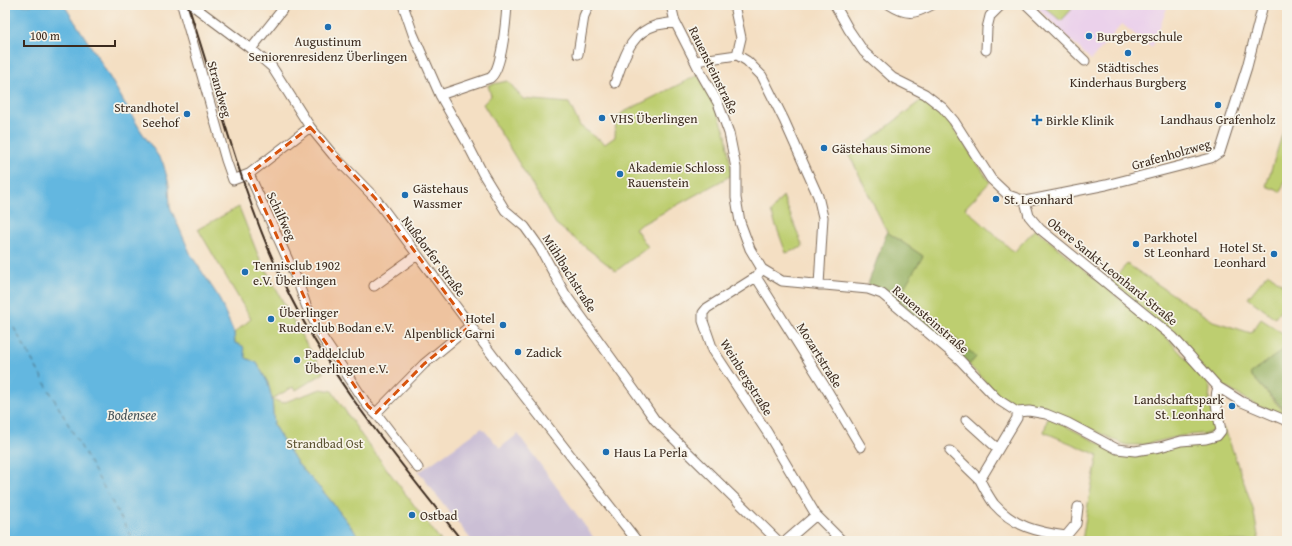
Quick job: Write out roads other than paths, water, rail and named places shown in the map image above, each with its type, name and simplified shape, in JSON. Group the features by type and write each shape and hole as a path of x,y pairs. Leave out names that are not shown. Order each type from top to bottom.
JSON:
{"street":[{"name":"Strandweg","path":"182,5 233,180 249,174"},
{"path":"251,49 286,5"},
{"name":"Mühlbachstraße","path":"403,5 413,34 440,95 466,140 482,174 505,210 525,228 540,248 565,294 655,420 778,541"},
{"path":"440,95 490,78 495,74 503,42 507,5"},
{"path":"578,54 584,16 589,5"},
{"name":"Rauensteinstraße","path":"671,5 675,22 718,103 729,133 736,168 736,198 740,222 750,249 762,269 782,280 868,289 882,294 958,358 997,399 1017,412"},
{"path":"734,5 741,38 737,55"},
{"path":"835,5 849,30 864,52 893,78 925,94 943,108 954,121 991,179 1008,195 1025,201"},
{"path":"890,5 899,11 908,14 932,5"},
{"path":"986,50 987,28 990,16 1001,5"},
{"path":"1027,5 1085,61"},
{"name":"Grafenholzweg","path":"1025,201 1106,185 1211,158 1220,152 1247,67 1263,5"},
{"name":"Nußdorfer Straße","path":"196,7 272,67 310,127 333,155 375,198 470,326 637,541"},
{"name":"Rauensteinstraße","path":"615,83 629,46 639,34 656,25 675,22"},
{"path":"695,61 737,55 747,61 762,76 784,120 818,196 823,217 819,285"},
{"path":"249,174 310,127"},
{"name":"Schilfweg","path":"249,174 298,282 306,305 322,337 368,406 376,413 418,468"},
{"name":"Obere Sankt-Leonhard-Straße","path":"1025,201 1029,216 1040,229 1173,337 1218,388 1242,402 1287,421"},
{"path":"374,286 417,255"},
{"name":"Weinbergstraße","path":"762,269 756,277 707,308 703,313 703,321 713,350 767,432 816,515 842,541"},
{"name":"Mozartstraße","path":"756,277 861,447"},
{"path":"376,413 424,364 470,326"},
{"path":"980,480 1017,418 1017,412 1029,411 1046,414 1068,422 1117,449 1135,451 1160,447 1181,441 1206,439 1217,436 1221,431 1216,402 1216,393 1218,388"},
{"path":"966,420 998,449"},
{"path":"950,451 980,480 994,504 1009,517 1028,529 1066,536 1076,524 1078,507"},
{"path":"786,541 816,515"}],"water":[{"name":"Bodensee","path":"5,5 64,5 99,59 141,131 163,163 169,184 170,207 191,255 218,296 234,333 235,343 243,346 246,358 257,363 268,383 272,399 274,426 298,464 327,496 362,541 5,541"}],"railway":[{"path":"188,5 243,180 268,248 283,282 321,351 365,416 462,541"}],"place":[{"name":"Augustinum Seniorenresidenz Überlingen","path":"328,27"},
{"name":"Burgbergschule","path":"1089,36"},
{"name":"Städtisches Kinderhaus Burgberg","path":"1128,53"},
{"name":"Landhaus Grafenholz","path":"1218,105"},
{"name":"Strandhotel Seehof","path":"187,114"},
{"name":"VHS Überlingen","path":"602,118"},
{"name":"Birkle Klinik","path":"1037,120"},
{"name":"Gästehaus Simone","path":"824,148"},
{"name":"Akademie Schloss Rauenstein","path":"620,174"},
{"name":"Gästehaus Wassmer","path":"405,195"},
{"name":"St. Leonhard","path":"996,199"},
{"name":"Parkhotel St Leonhard","path":"1136,244"},
{"name":"Hotel St. Leonhard","path":"1274,254"},
{"name":"Tennisclub 1902 e.V. Überlingen","path":"245,272"},
{"name":"Überlinger Ruderclub Bodan e.V.","path":"271,319"},
{"name":"Hotel Alpenblick Garni","path":"503,325"},
{"name":"Zadick","path":"518,352"},
{"name":"Paddelclub Überlingen e.V.","path":"297,360"},
{"name":"Landschaftspark St. Leonhard","path":"1232,406"},
{"name":"Haus La Perla","path":"606,452"},
{"name":"Ostbad","path":"412,515"}],"park label":[{"name":"Strandbad Ost","path":"325,443"}]}
